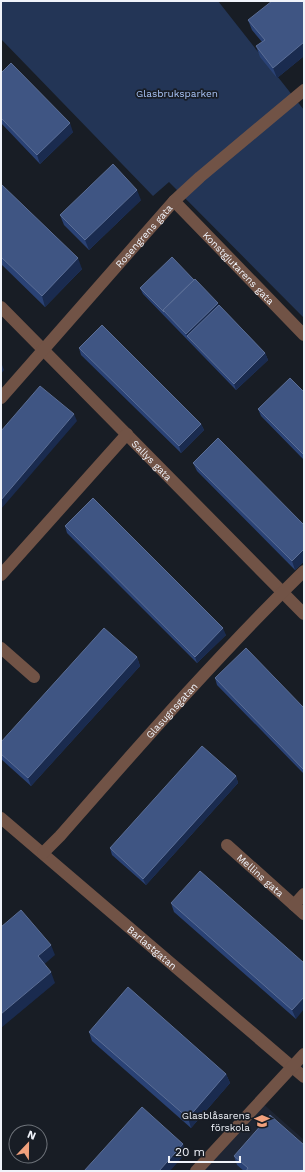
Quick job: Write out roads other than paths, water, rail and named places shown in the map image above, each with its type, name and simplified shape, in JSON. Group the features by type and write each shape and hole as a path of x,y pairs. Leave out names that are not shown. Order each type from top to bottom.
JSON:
{"street":[{"name":"Rosengrens gata","path":"1,398 174,201 200,177 304,90"},
{"name":"Konstgjutarens gata","path":"174,201 304,335"},
{"name":"Sallys gata","path":"1,307 304,614"},
{"path":"1,575 127,434"},
{"name":"Glasugnsgatan","path":"43,853 60,836 181,700 282,592 304,571"},
{"path":"1,648 34,677"},
{"name":"Barlastgatan","path":"1,818 304,1077"},
{"name":"Mellins gata","path":"226,845 304,914"},
{"path":"294,905 304,894"},
{"path":"196,1171 304,1054"}],"place":[{"name":"Glasblåsarens förskola","path":"262,1121"}],"park label":[{"name":"Glasbruksparken","path":"177,93"}]}
